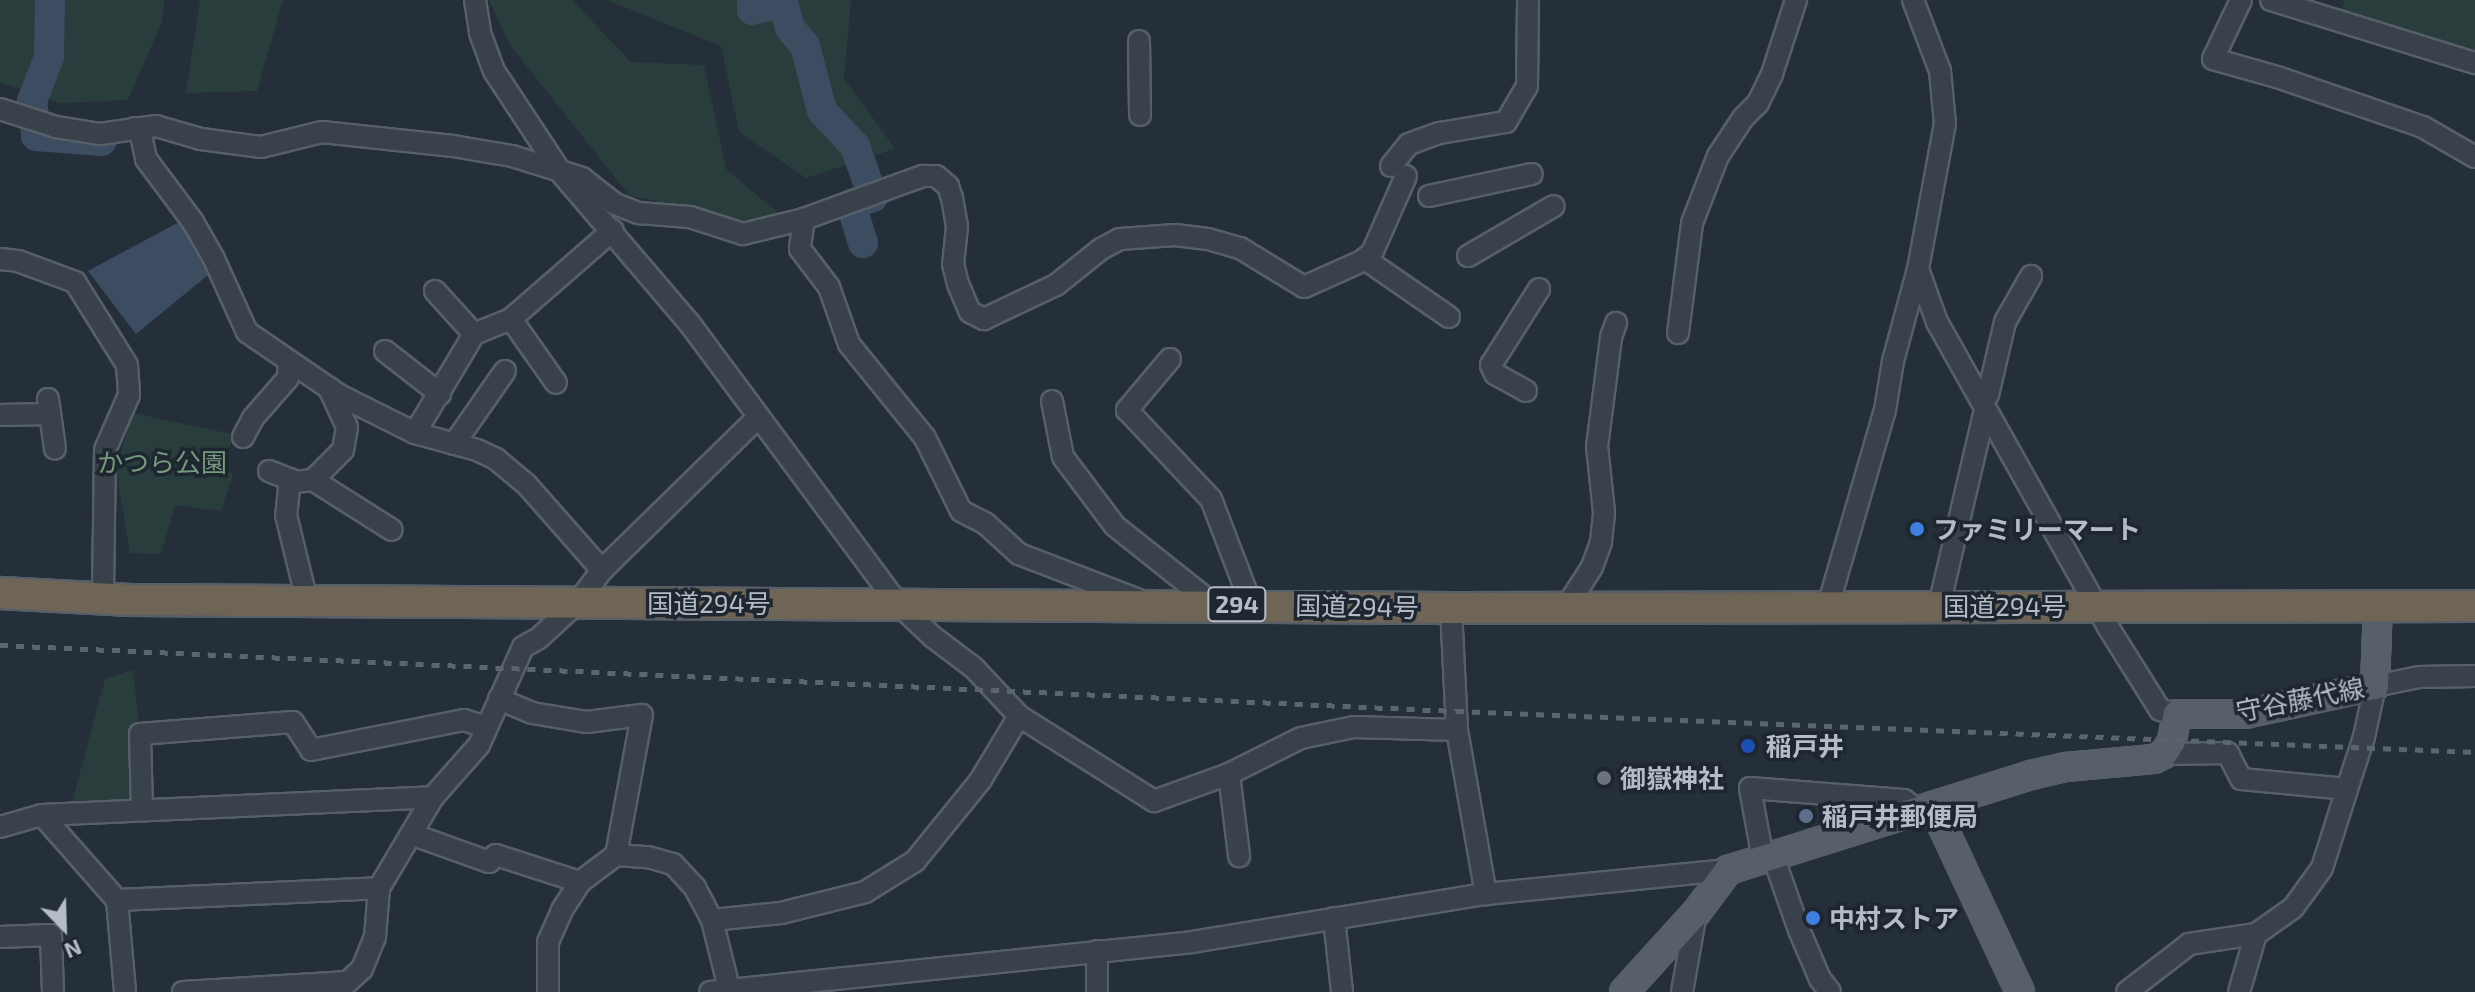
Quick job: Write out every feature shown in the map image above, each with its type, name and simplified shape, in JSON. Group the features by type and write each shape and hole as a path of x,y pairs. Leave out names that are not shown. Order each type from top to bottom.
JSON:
{"highway":[{"name":"国道294号","path":"0,593 103,599 1147,603 1451,608 2475,606"}],"main road":[{"name":"守谷藤代線","path":"2177,714 2245,714 2375,686 2378,606"},
{"path":"1624,992 1696,913 1728,870 2031,775 2066,767 2154,759 2164,754 2172,741 2177,714"},
{"path":"1925,809 2020,992"}],"street":[{"path":"475,0 480,33 494,71 562,174 613,230 690,324 898,604 933,637 974,668 1019,716 1154,801 1229,774 1301,738 1354,727 1457,730"},
{"path":"0,109 56,127 100,134 156,126 201,139 261,147 322,132 387,137 512,156 582,178 615,204 639,213 690,217 743,234 804,219 892,185 923,176 936,176 948,186 952,198 957,227 953,264 958,284 970,312 984,319 1056,285 1101,249 1120,239 1175,235 1208,239 1240,248 1304,287 1365,259 1381,238 1398,171 1409,144 1440,133 1506,122 1516,108 1528,78 1528,0"},
{"path":"1678,333 1692,223 1718,156 1743,118 1758,103 1772,74 1796,0"},
{"path":"1828,606 1860,505 1918,269 1945,124 1940,71 1913,0"},
{"path":"2241,0 2213,59 2277,77 2423,127 2475,157"},
{"path":"2271,0 2326,8 2475,63"},
{"path":"1139,41 1140,115"},
{"path":"135,128 141,135 146,159 193,222 214,259 247,332 329,388 415,433 496,459 527,485 602,570"},
{"path":"1429,196 1532,174"},
{"path":"1468,256 1554,206"},
{"path":"804,219 800,249 829,287 849,344 925,438 961,511 985,523 1019,554 1147,603"},
{"path":"415,433 474,334 511,319 613,230"},
{"path":"0,259 18,261 75,282 127,365 129,395 105,450 103,599"},
{"path":"1365,259 1449,317"},
{"path":"1918,269 1937,322 1986,403 2097,607 2160,710 2177,714"},
{"path":"1939,606 2005,322 2031,276"},
{"path":"1526,391 1495,374 1491,365 1539,289"},
{"path":"435,291 474,334"},
{"path":"511,319 556,383"},
{"path":"1567,606 1592,567 1601,542 1604,512 1597,447 1611,337 1616,323"},
{"path":"385,351 440,394"},
{"path":"1170,359 1127,410 1211,499 1251,604"},
{"path":"243,437 253,418 288,378 289,361"},
{"path":"454,444 505,371"},
{"path":"313,480 343,450 347,427 329,388"},
{"path":"1052,401 1063,457 1115,526 1213,604"},
{"path":"0,415 49,406 55,449"},
{"path":"183,992 342,987 362,969 375,937 379,888 433,797 479,745 523,647 539,638 578,602 602,570 758,417"},
{"path":"269,471 290,479 313,480 392,530"},
{"path":"290,479 286,515 307,601"},
{"path":"1451,608 1457,730 1486,894"},
{"path":"2127,992 2189,944 2256,934 2293,908 2322,868 2364,737 2375,686 2419,677 2475,676"},
{"path":"499,699 532,713 587,722 642,715 616,855"},
{"path":"712,920 781,913 865,892 915,861 980,781 1019,716"},
{"path":"142,810 140,734 293,722 311,750 464,720 485,727"},
{"path":"2164,754 2228,753 2241,779 2347,789"},
{"path":"1229,774 1239,856"},
{"path":"1830,992 1820,979 1768,857 1750,788 1904,800 1925,809"},
{"path":"0,827 42,815 433,797"},
{"path":"42,815 117,900 125,992"},
{"path":"411,834 489,862 496,855 580,882"},
{"path":"548,992 548,942 580,882 616,855 648,857 673,864 695,888 712,920 719,986 1192,942 1486,894 1728,870"},
{"path":"117,900 379,888"},
{"path":"1682,992 1696,913"},
{"path":"1334,918 1342,992"},
{"path":"2239,992 2256,934"},
{"path":"0,937 51,935 53,992"},
{"path":"1097,951 1097,992"}],"green space":[{"path":"0,0 164,0 162,22 128,100 60,103 0,82"},
{"path":"200,0 283,0 257,91 186,93"},
{"path":"489,0 572,0 631,62 704,65 726,169 804,235 629,195 510,45"},
{"path":"607,0 851,0 844,78 895,149 806,178 739,132 721,46"},
{"path":"2344,0 2475,0 2475,63 2341,22"},
{"name":"かつら公園","path":"132,413 237,435 219,461 233,475 221,511 175,505 161,554 130,553 116,471"},
{"path":"133,670 140,734 142,810 69,814 105,679"}],"water":[{"path":"179,222 208,275 136,334 88,271"}],"waterway":[{"path":"50,0 49,57 32,101 36,136 102,141"},
{"path":"752,0 752,10 783,3 790,28 805,46 822,111 855,146 873,197 851,204 863,243"}],"railway":[{"path":"0,645 1456,711 2475,752"}],"place":[{"name":"ファミリーマート","path":"1917,529"},
{"name":"稲戸井","path":"1748,746"},
{"name":"御嶽神社","path":"1604,778"},
{"name":"稲戸井郵便局","path":"1806,816"},
{"name":"中村ストア","path":"1813,918"}]}
